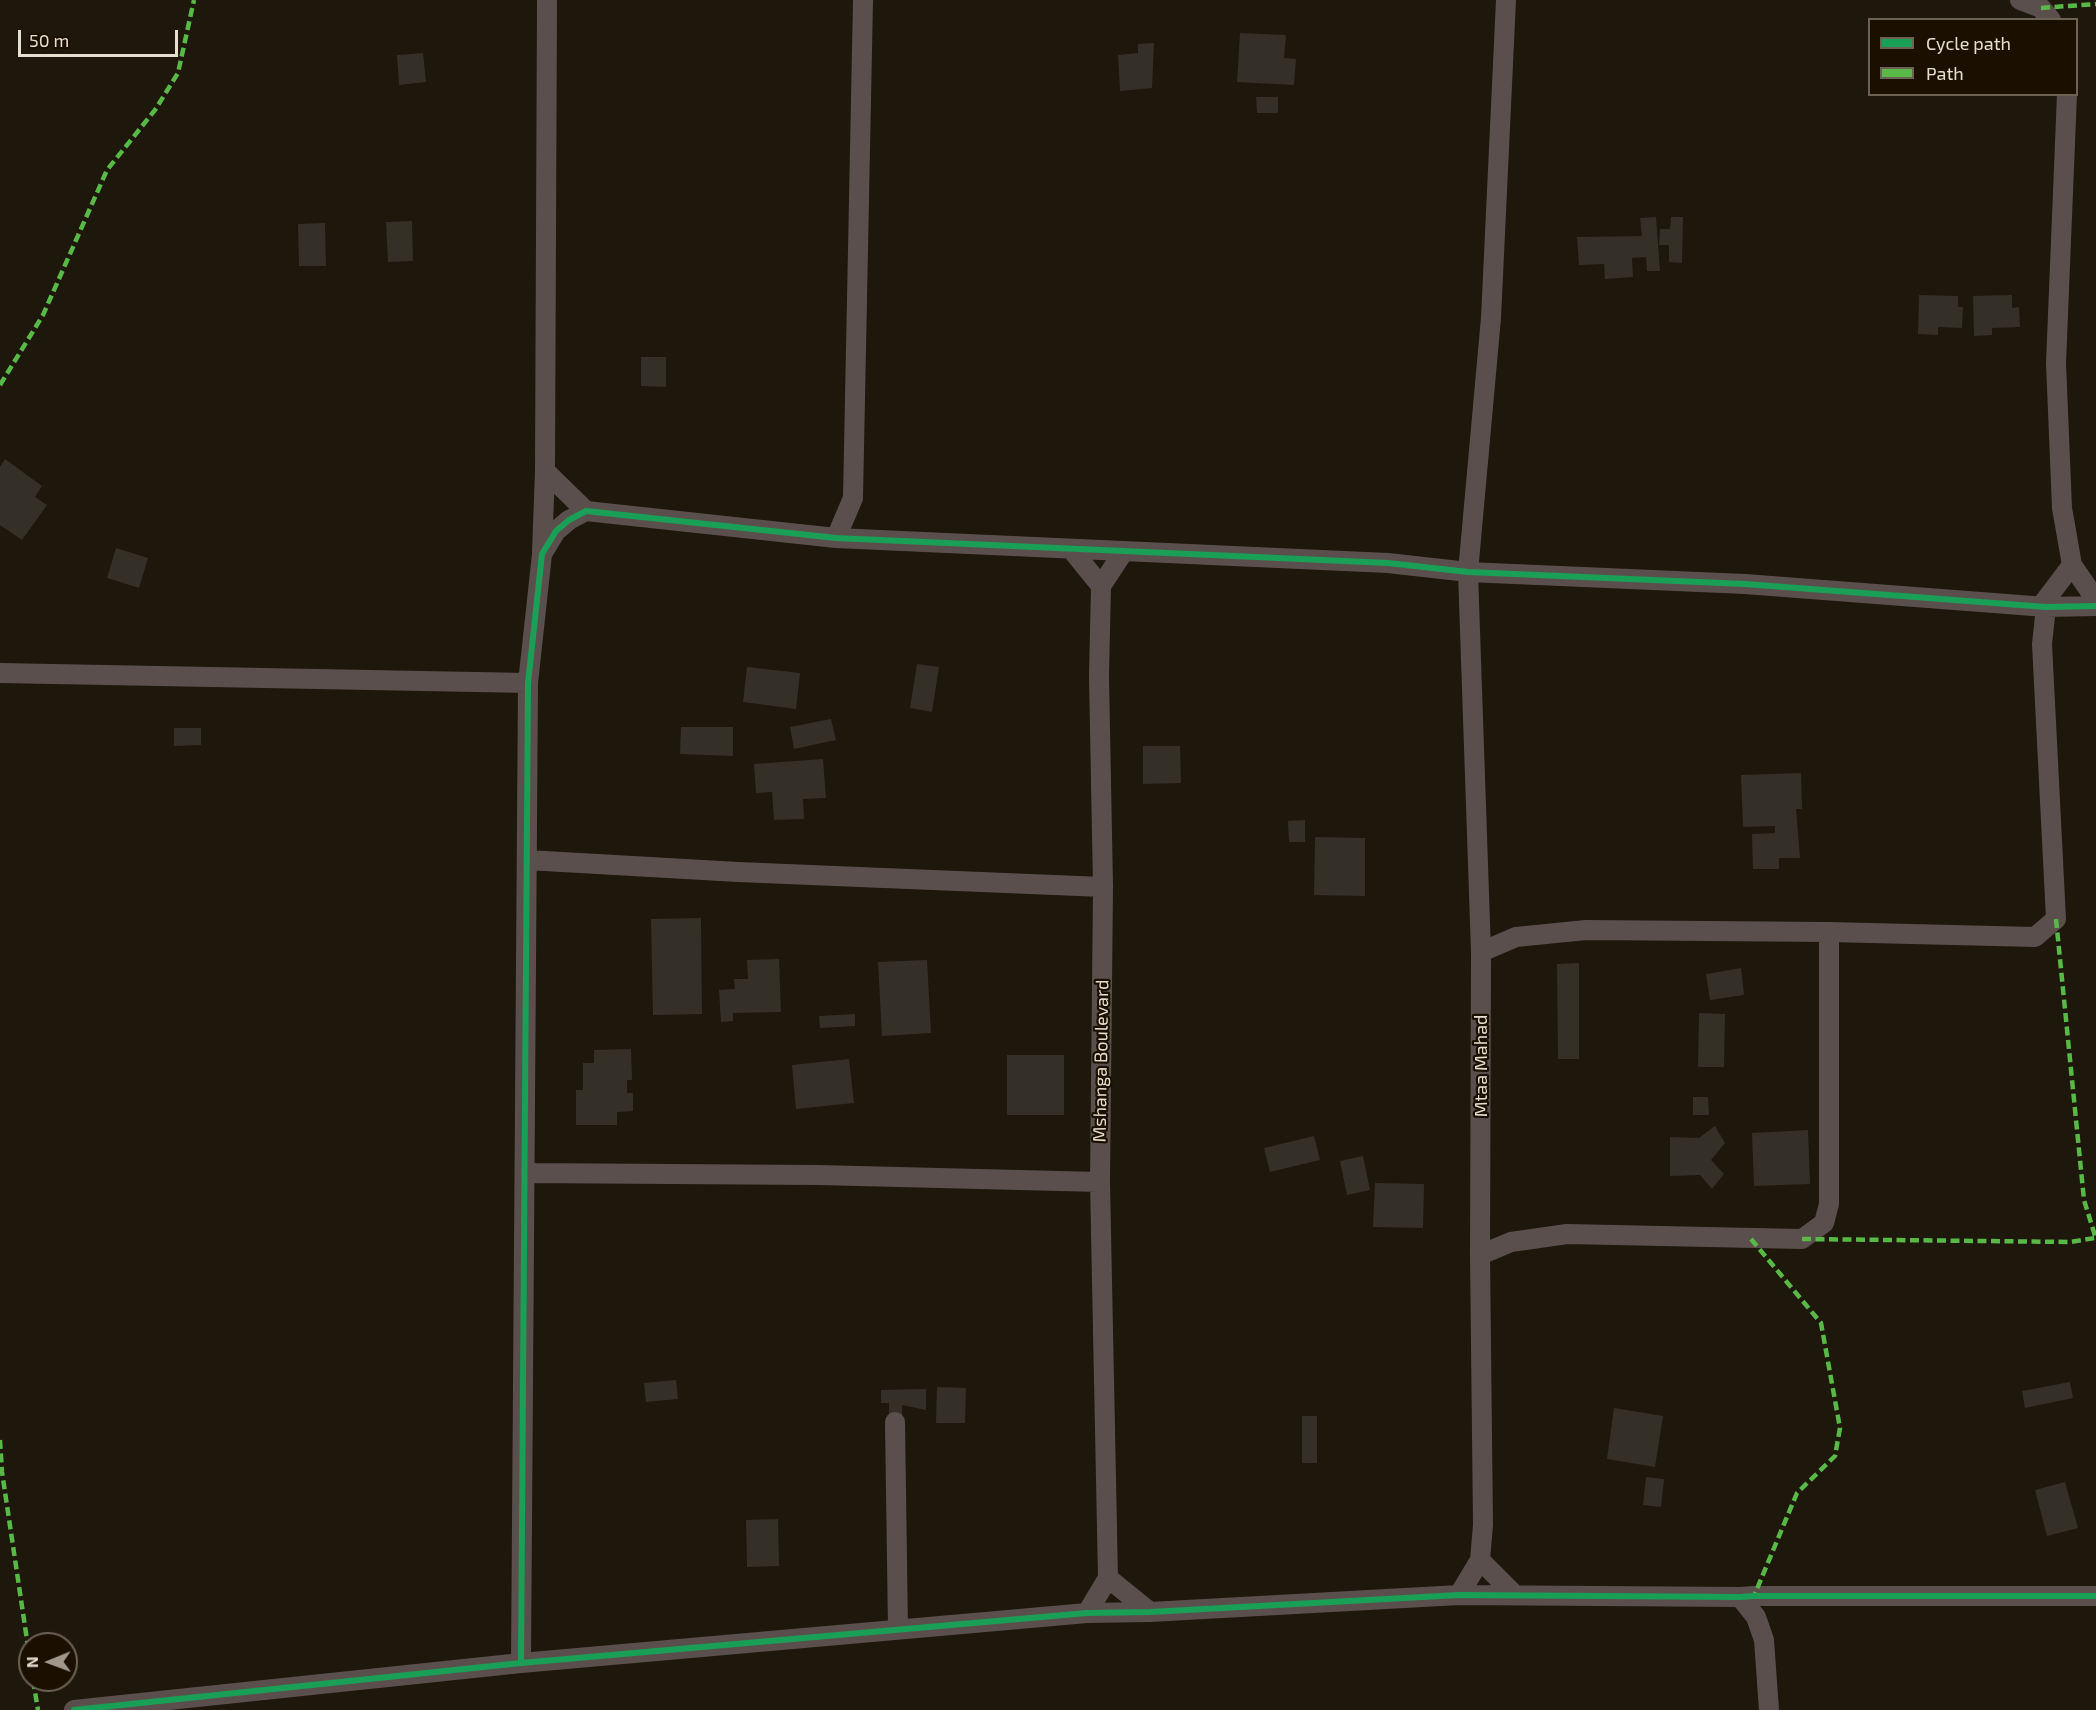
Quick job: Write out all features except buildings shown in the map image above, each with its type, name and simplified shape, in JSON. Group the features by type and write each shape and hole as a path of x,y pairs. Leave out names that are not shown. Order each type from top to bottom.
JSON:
{"street":[{"path":"521,1664 528,683 542,554 545,471 547,0"},
{"path":"836,538 854,498 864,0"},
{"name":"Mtaa Mahad","path":"1459,1595 1480,1560 1484,1525 1479,1256 1481,952 1468,572 1491,318 1506,0"},
{"path":"2020,0 2041,8 2049,18"},
{"path":"2067,96 2056,363 2061,508 2072,565 2096,600"},
{"path":"545,471 586,511"},
{"path":"542,554 556,531 569,520 586,511 836,538 1388,563 1468,572 1745,584 2043,606 2096,606"},
{"path":"1071,549 1101,586 1124,551"},
{"path":"1481,952 1516,937 1586,930 2035,937 2056,919 2042,644 2043,606 2072,565"},
{"name":"Mshanga Boulevard","path":"1101,586 1099,676 1102,887 1100,1182 1108,1578"},
{"path":"0,673 528,683"},
{"path":"527,860 738,872 1102,887"},
{"path":"1479,1256 1511,1242 1567,1234 1802,1239 1824,1223 1829,1204 1829,932"},
{"path":"525,1173 818,1175 1100,1182"},
{"path":"895,1422 898,1629"},
{"path":"1480,1560 1515,1595"},
{"path":"1087,1613 1108,1578 1150,1612"},
{"path":"74,1710 521,1664 1087,1613 1150,1612 1459,1595 1740,1598 1754,1596 2096,1596"},
{"path":"1740,1598 1756,1617 1764,1640 1769,1710"}],"marked path":[{"path":"0,385 43,315 107,170 155,110 178,73 194,0"},
{"path":"2041,8 2096,4"},
{"path":"2056,919 2084,1200 2096,1239"},
{"path":"1802,1239 2070,1242 2095,1238"},
{"path":"1751,1239 1821,1323 1840,1428 1835,1456 1797,1493 1754,1596"},
{"path":"0,1440 2,1472 26,1632"},
{"path":"35,1692 38,1710"}],"cycle path":[{"path":"521,1663 528,683 542,554 556,531 569,520 586,511 836,538 1388,563 1468,572 1745,584 2046,607 2096,606"},
{"path":"74,1710 521,1663 1087,1613 1150,1612 1459,1595 2096,1596"}]}
